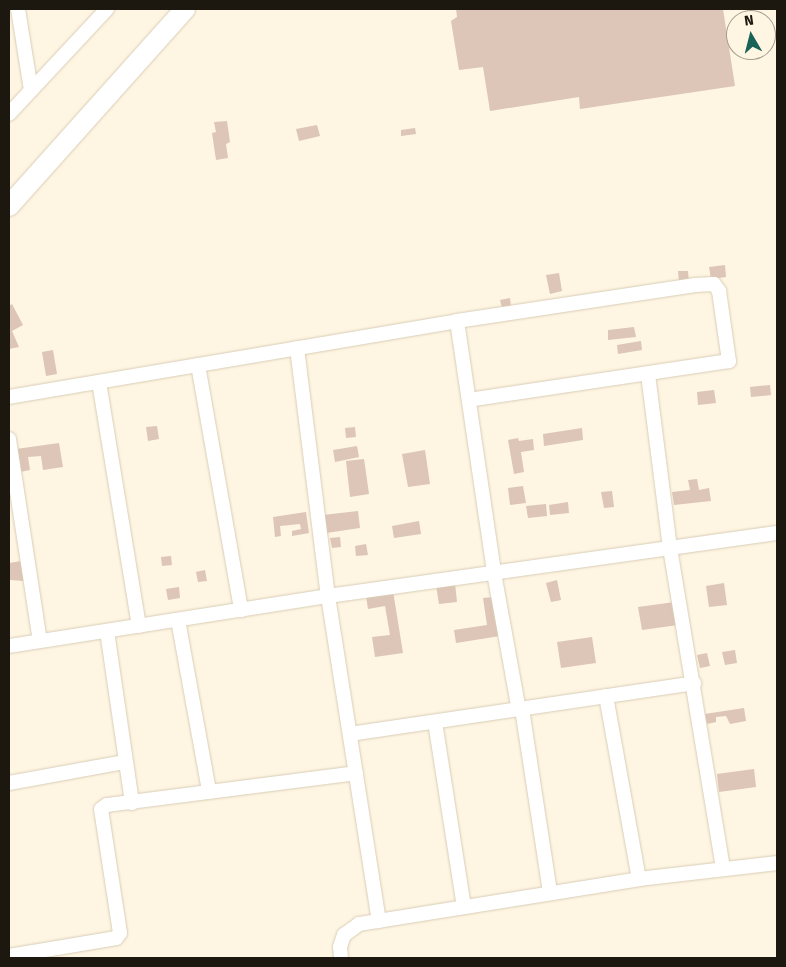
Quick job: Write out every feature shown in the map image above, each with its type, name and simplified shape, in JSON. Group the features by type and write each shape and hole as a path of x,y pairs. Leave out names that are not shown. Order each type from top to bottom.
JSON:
{"street":[{"path":"18,9 31,90"},
{"path":"9,114 107,9"},
{"path":"9,206 185,9"},
{"path":"9,397 458,321 714,284 719,291 729,361 469,400"},
{"path":"458,321 494,573 520,709 550,893"},
{"path":"297,348 328,596 379,921"},
{"path":"198,365 241,610"},
{"path":"648,374 670,548 694,683 723,869"},
{"path":"99,382 139,626"},
{"path":"9,439 40,641"},
{"path":"9,646 328,596 777,533"},
{"path":"178,620 209,791"},
{"path":"107,631 132,803"},
{"path":"350,734 694,683"},
{"path":"606,696 639,880"},
{"path":"434,722 464,907"},
{"path":"9,783 125,762"},
{"path":"9,956 116,938 120,934 101,809 107,805 356,773"},
{"path":"341,958 340,946 344,935 359,924 639,880 777,863"}],"building":[{"path":"456,9 723,9 726,28 726,60 731,60 735,86 580,109 579,97 490,111 483,67 459,70 451,21 457,17"},
{"path":"227,121 230,142 226,144 228,158 216,160 212,133 216,132 214,122"},
{"path":"317,125 320,136 299,141 296,129"},
{"path":"415,128 416,134 401,136 401,130"},
{"path":"725,265 726,277 711,279 709,267"},
{"path":"678,271 688,271 689,282 679,282"},
{"path":"559,273 562,291 550,294 546,275"},
{"path":"510,298 511,307 502,308 500,300"},
{"path":"12,304 23,325 12,331 19,347 9,349 9,306"},
{"path":"634,327 636,337 608,340 608,330"},
{"path":"641,341 642,350 618,354 617,345"},
{"path":"53,350 57,374 46,376 42,352"},
{"path":"770,385 771,395 751,397 750,387"},
{"path":"714,390 716,403 698,405 697,392"},
{"path":"157,426 159,439 148,441 146,427"},
{"path":"355,427 356,437 346,438 345,428"},
{"path":"582,428 583,440 544,446 543,434"},
{"path":"518,438 519,441 533,439 534,450 521,452 524,472 514,474 508,440"},
{"path":"59,443 63,467 43,470 41,456 28,457 30,470 20,472 16,449"},
{"path":"357,446 359,457 335,462 333,450"},
{"path":"425,450 430,484 408,487 402,454"},
{"path":"364,459 369,494 350,497 346,461"},
{"path":"697,479 699,490 709,488 711,501 674,505 672,492 690,490 688,480"},
{"path":"523,486 526,503 510,505 508,488"},
{"path":"612,491 614,507 604,508 601,492"},
{"path":"568,502 569,513 550,515 549,505"},
{"path":"546,504 547,516 528,518 526,506"},
{"path":"358,511 360,528 326,533 323,515"},
{"path":"306,512 309,533 292,536 292,531 301,529 300,524 280,526 281,536 275,537 273,517"},
{"path":"419,521 421,534 394,538 392,526"},
{"path":"340,537 341,547 332,548 330,538"},
{"path":"366,544 368,555 356,556 355,546"},
{"path":"171,556 172,565 162,566 161,557"},
{"path":"21,561 24,581 10,580 9,563"},
{"path":"205,570 207,581 198,582 196,572"},
{"path":"557,580 561,600 551,602 546,583"},
{"path":"455,583 457,602 439,604 436,585"},
{"path":"724,583 727,605 709,607 706,586"},
{"path":"179,587 180,598 168,600 166,589"},
{"path":"393,591 403,653 375,657 372,637 390,635 385,606 368,609 366,596"},
{"path":"493,597 500,636 456,643 454,630 487,625 483,598"},
{"path":"675,602 678,625 642,630 638,607"},
{"path":"592,637 596,663 561,668 557,642"},
{"path":"735,650 737,663 725,665 722,652"},
{"path":"707,653 710,666 700,668 697,655"},
{"path":"744,708 746,721 730,724 726,716 716,717 716,722 707,724 705,714"},
{"path":"754,769 756,787 719,792 717,774"}]}
